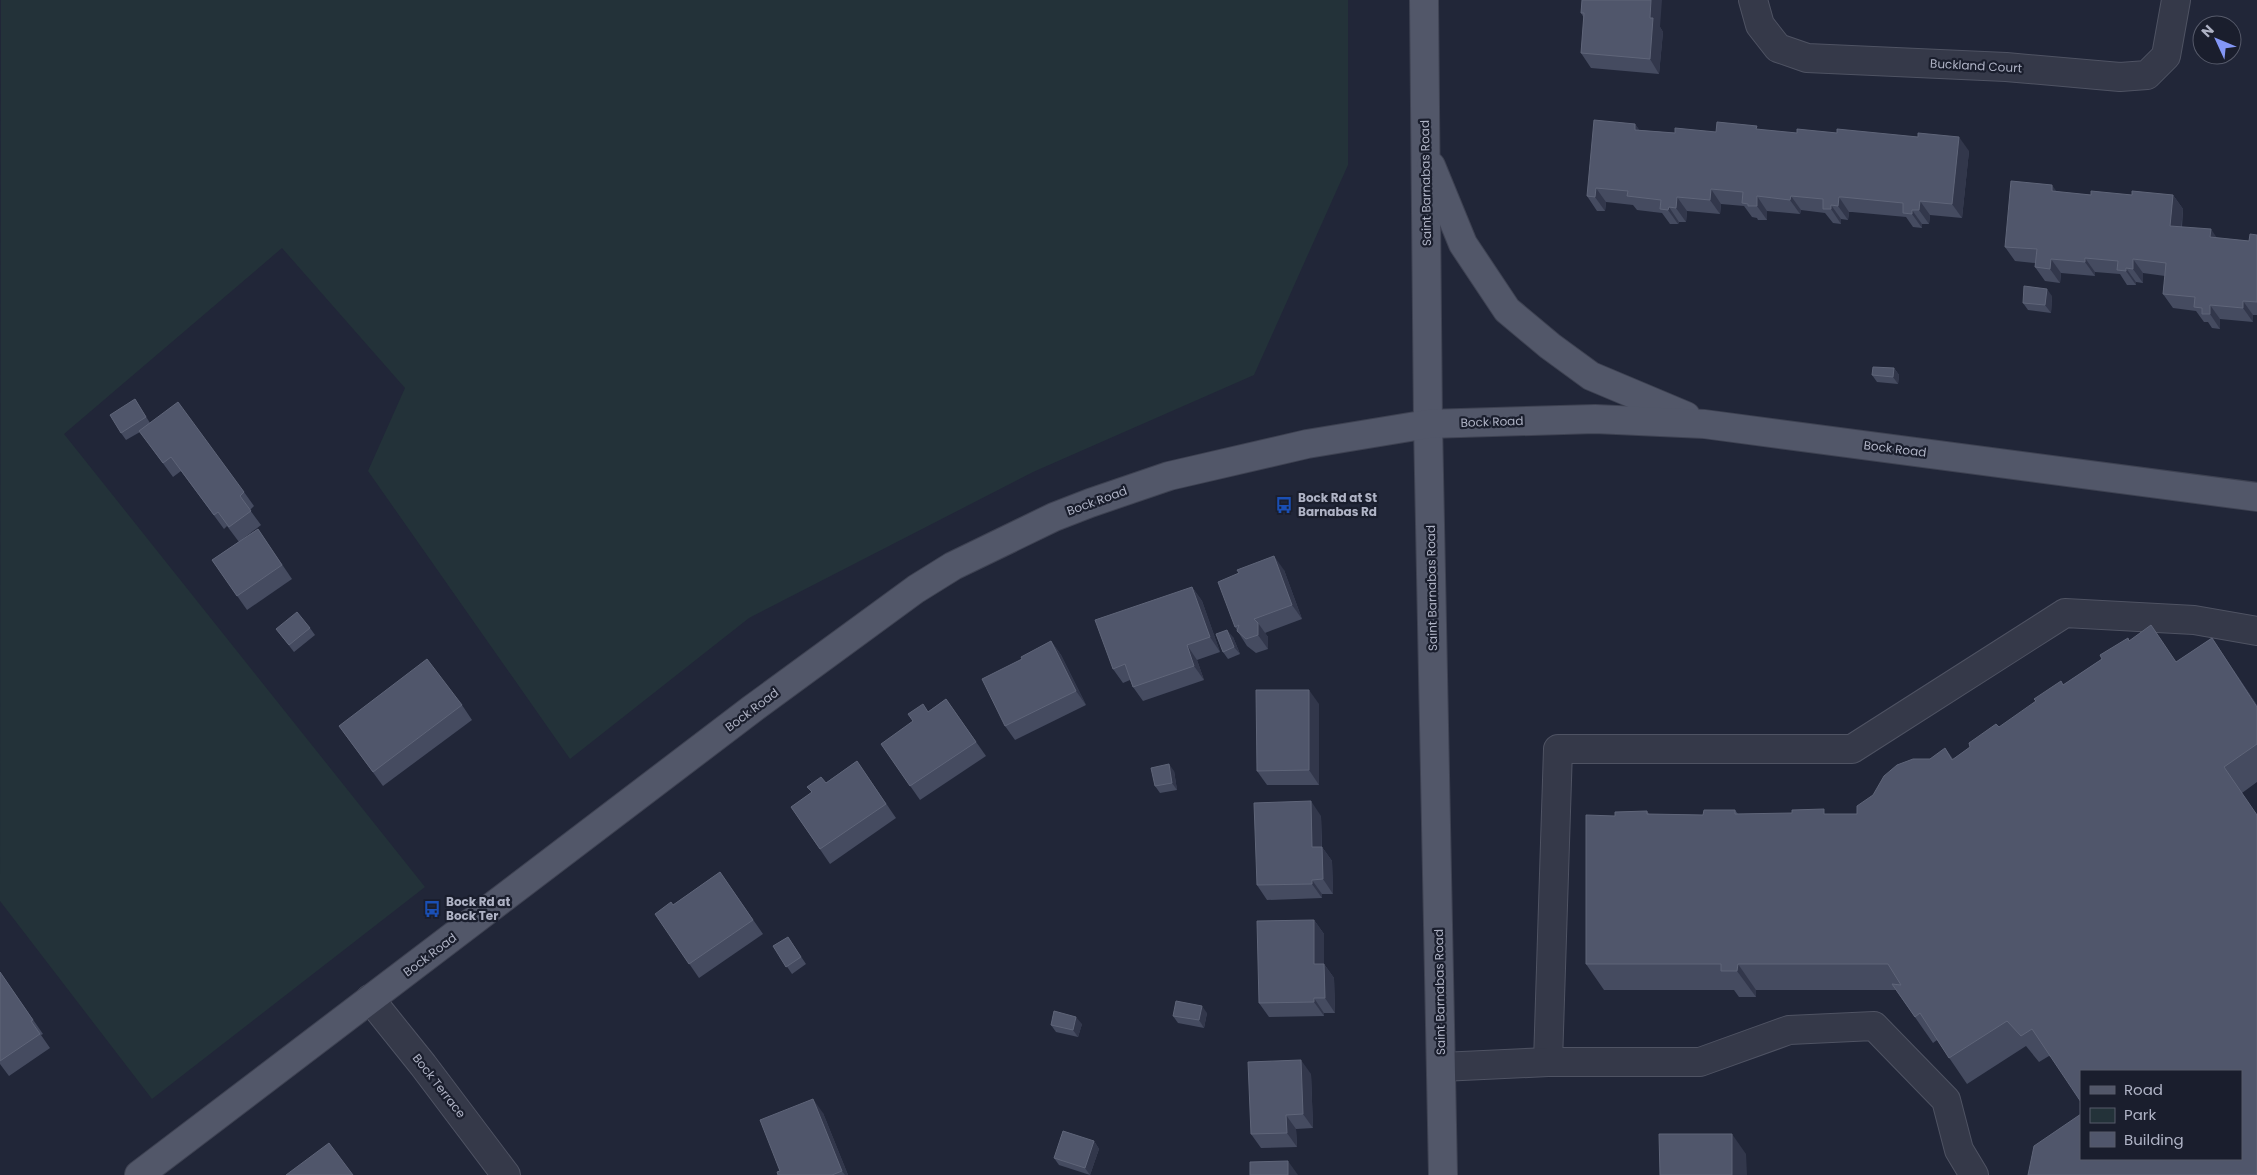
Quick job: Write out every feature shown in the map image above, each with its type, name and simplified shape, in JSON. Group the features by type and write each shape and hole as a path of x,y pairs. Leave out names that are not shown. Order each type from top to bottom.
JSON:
{"main road":[{"name":"Saint Barnabas Road","path":"1424,0 1428,424 1443,1175"},
{"path":"1426,153 1463,244 1507,310 1550,346 1591,376 1704,424"},
{"name":"Bock Road","path":"139,1175 370,999 488,912 752,709 916,589 953,566 1054,517 1169,476 1307,444 1428,424 1595,419 1704,424 2257,497"}],"street":[{"name":"Buckland Court","path":"1753,0 1760,26 1778,48 1807,58 2006,67 2120,77 2146,74 2166,56 2176,0"},
{"path":"1548,1062 1558,749 1852,750 2065,613 2194,620 2257,631"},
{"name":"Bock Terrace","path":"370,999 423,1065 506,1175"},
{"path":"1441,1067 1548,1062 1700,1062 1788,1030 1874,1026 1946,1100 1959,1150 1974,1175"}],"green space":[{"path":"1,0 1348,0 1348,165 1254,375 1033,472 749,618 570,759 368,471 405,388 282,248 64,434 425,887 152,1099 0,901"}],"building":[{"path":"1582,0 1651,0 1650,18 1653,18 1650,59 1581,53 1584,13 1581,13"},
{"path":"1594,120 1635,124 1635,130 1675,133 1675,128 1716,132 1717,122 1757,126 1756,129 1797,133 1797,129 1837,133 1837,129 1918,137 1918,133 1959,137 1952,204 1920,201 1919,210 1912,210 1912,214 1903,213 1903,203 1839,197 1838,206 1831,205 1831,209 1823,209 1823,199 1791,196 1790,200 1757,196 1757,206 1748,206 1748,204 1742,203 1743,192 1711,189 1710,200 1677,197 1676,208 1669,207 1668,210 1660,209 1661,200 1627,196 1628,191 1596,188 1595,197 1587,196"},
{"path":"2011,181 2052,185 2052,191 2091,195 2091,191 2132,195 2132,191 2173,195 2170,226 2211,229 2210,237 2249,241 2250,234 2257,235 2257,302 2243,301 2243,308 2210,305 2210,314 2202,314 2202,308 2194,307 2195,297 2163,294 2166,263 2133,259 2133,269 2126,268 2126,271 2117,270 2118,261 2085,258 2085,262 2051,259 2050,269 2035,267 2037,249 2005,247"},
{"path":"2024,286 2047,289 2045,305 2023,303"},
{"path":"1873,367 1894,368 1893,377 1872,375"},
{"path":"135,399 146,417 121,433 110,415"},
{"path":"178,402 244,492 240,496 251,511 229,527 218,512 214,515 171,457 163,463 139,431"},
{"path":"258,529 282,565 237,596 212,560"},
{"path":"1274,556 1292,605 1254,619 1258,623 1258,635 1246,639 1237,631 1239,625 1235,627 1218,582 1239,573 1237,570"},
{"path":"1192,587 1210,637 1187,645 1194,666 1133,687 1125,664 1113,669 1095,620"},
{"path":"297,612 310,628 289,645 276,629"},
{"path":"2151,625 2176,662 2212,638 2257,707 2257,744 2224,767 2257,815 2257,1175 2028,1175 2034,1146 2080,1115 2080,1160 2242,1160 2242,1070 2080,1070 2080,1101 2032,1029 2021,1036 2007,1021 1949,1058 1920,1013 1915,1017 1892,984 1901,985 1888,964 1738,964 1737,971 1721,971 1721,964 1586,964 1586,815 1615,816 1615,812 1647,811 1647,814 1703,815 1704,810 1735,810 1735,814 1792,813 1792,810 1824,809 1824,814 1857,814 1857,806 1873,795 1884,776 1897,765 1913,759 1930,759 1945,748 1952,760 1970,747 1969,743 1996,724 1999,727 2036,701 2034,699 2061,681 2063,685 2102,659 2100,655 2128,638 2129,641"},
{"path":"1227,630 1234,647 1223,652 1216,634"},
{"path":"1051,641 1076,691 1005,726 982,679 1022,659 1021,657"},
{"path":"427,659 462,705 373,772 339,726"},
{"path":"1256,690 1309,690 1309,770 1257,771"},
{"path":"946,699 976,742 910,786 881,744 913,721 908,714 923,704 928,712"},
{"path":"857,761 886,804 820,849 791,807 812,792 807,787 821,777 826,783"},
{"path":"1169,764 1172,783 1155,786 1151,768"},
{"path":"1311,801 1312,847 1322,847 1323,879 1312,880 1312,884 1257,885 1254,803"},
{"path":"720,872 753,920 689,964 655,914 671,902 673,905"},
{"path":"1314,920 1314,964 1324,964 1325,998 1314,998 1314,1002 1259,1003 1257,921"},
{"path":"788,937 801,957 786,967 773,946"},
{"path":"0,972 33,1020 31,1021 40,1034 0,1061"},
{"path":"1176,1001 1202,1006 1199,1020 1173,1016"},
{"path":"1054,1011 1076,1017 1073,1030 1051,1025"},
{"path":"1301,1060 1303,1114 1286,1115 1287,1133 1251,1134 1248,1062"},
{"path":"813,1099 842,1171 832,1175 778,1175 777,1172 780,1171 760,1120"},
{"path":"1063,1131 1094,1141 1085,1168 1054,1158"},
{"path":"1659,1134 1732,1134 1732,1175 1660,1175"},
{"path":"329,1143 353,1175 286,1175"},
{"path":"1288,1161 1288,1175 1250,1175 1250,1162"}],"place":[{"name":"Bock Rd at St Barnabas Rd","path":"1284,505"},
{"name":"Bock Rd at Bock Ter","path":"432,909"}]}
